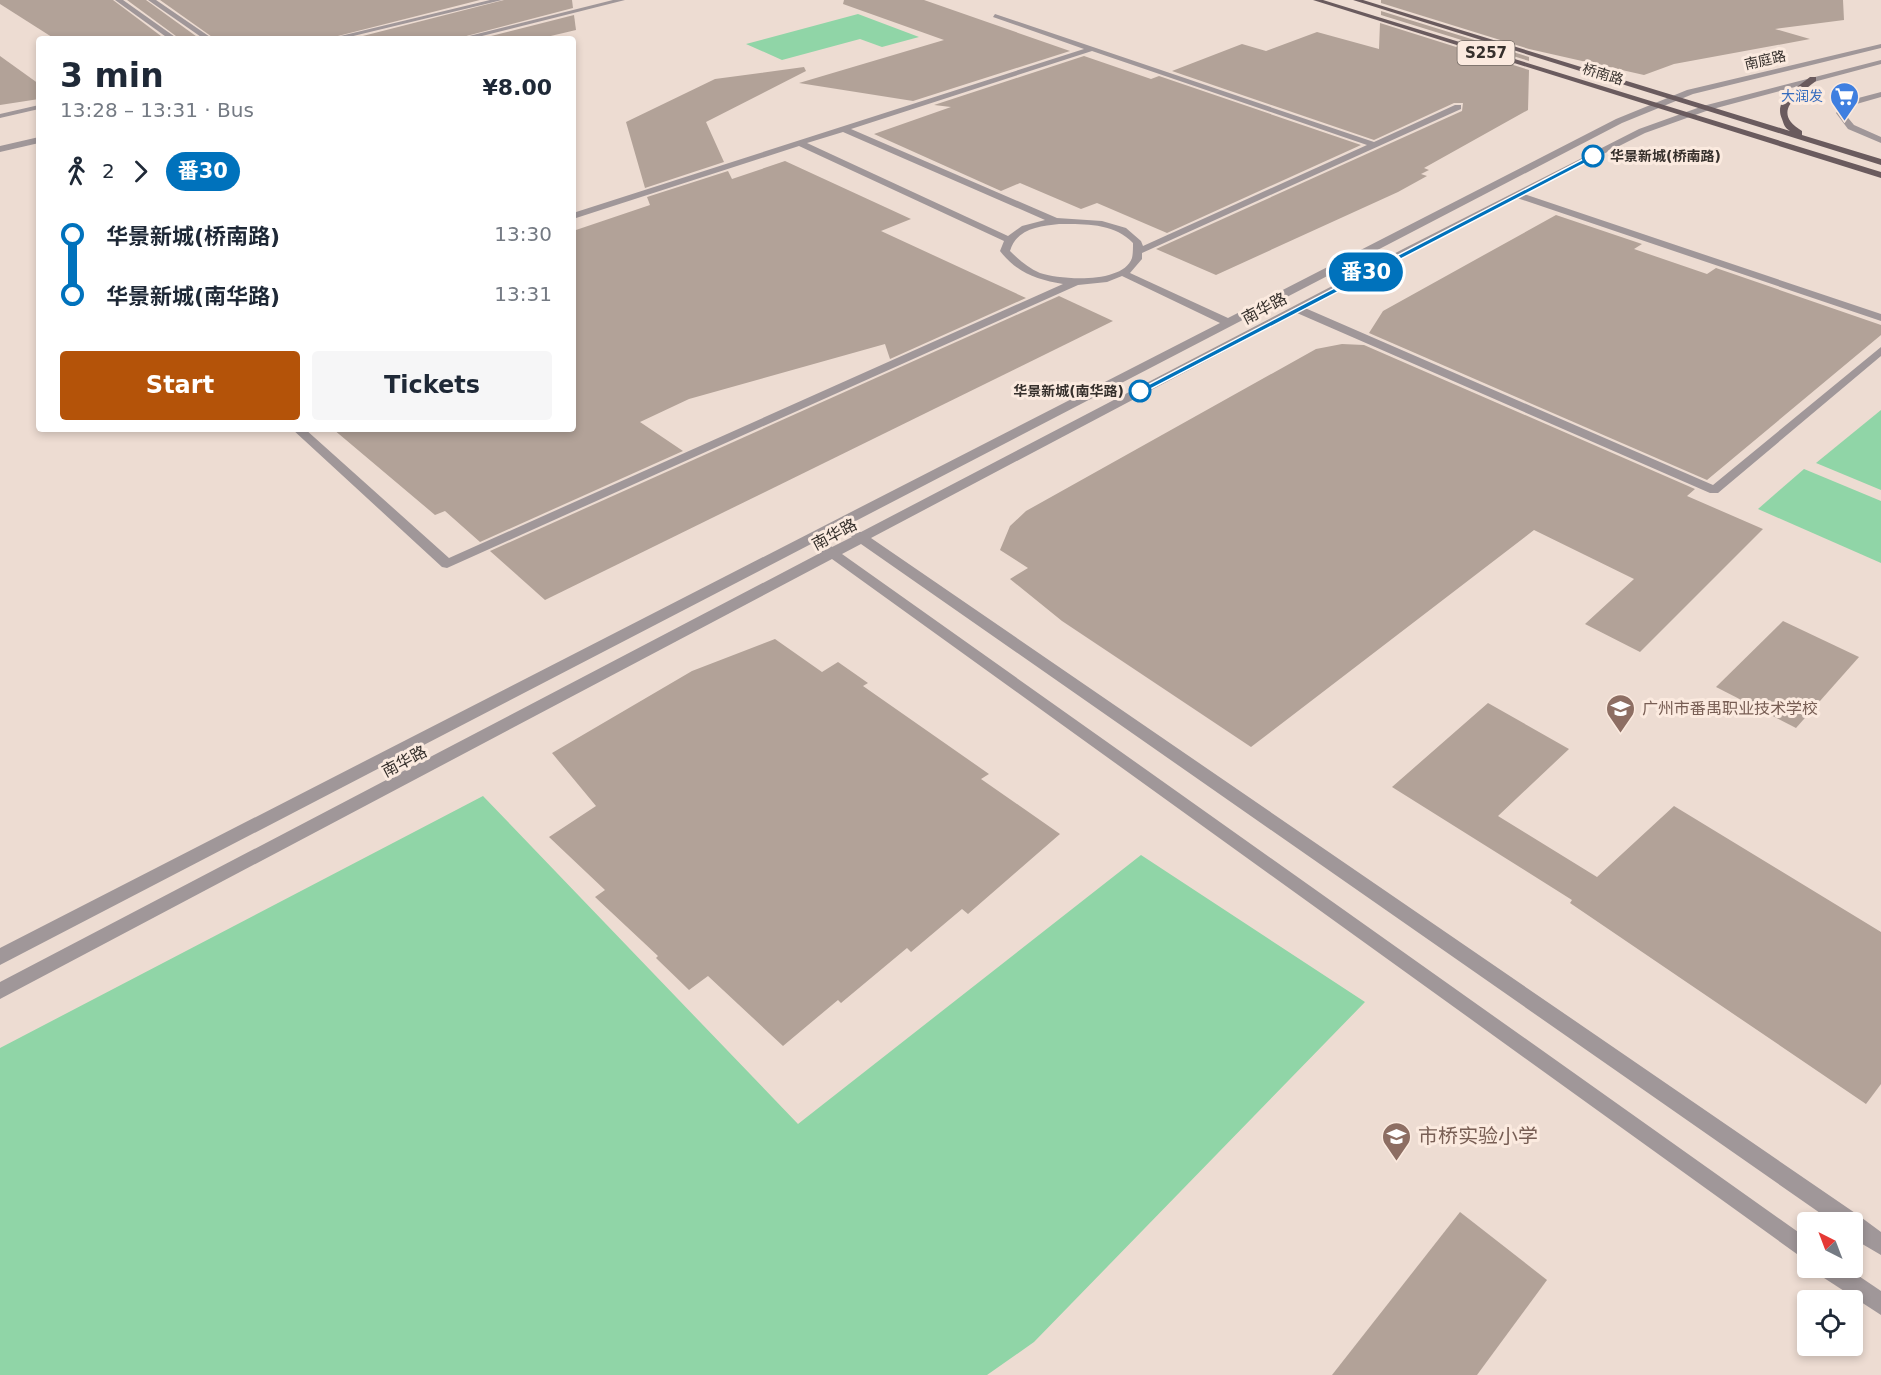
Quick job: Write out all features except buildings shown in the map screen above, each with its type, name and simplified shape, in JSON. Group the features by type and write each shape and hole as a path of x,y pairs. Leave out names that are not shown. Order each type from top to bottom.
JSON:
{"main road":[{"name":"桥南路","path":"1316,0 1881,175"},
{"name":"桥南路","path":"1356,0 1881,162"},
{"path":"1810,140 1789,127 1783,113 1786,101 1813,79"}],"street":[{"path":"118,0 170,36"},
{"path":"151,0 205,36"},
{"path":"345,36 500,0"},
{"path":"473,36 622,0"},
{"path":"995,16 1372,144"},
{"name":"南庭路","path":"1656,104 1672,97 1881,46"},
{"path":"576,215 1091,49"},
{"name":"南庭路","path":"1686,114 1881,62"},
{"path":"1881,94 1850,103 1840,113 1841,119 1849,125 1881,140"},
{"name":"南华路","path":"0,957 1656,104"},
{"path":"1140,251 1458,107"},
{"path":"0,116 36,108"},
{"name":"南华路","path":"0,991 1517,195 1638,133 1686,114"},
{"path":"844,129 1055,221"},
{"path":"0,149 36,141"},
{"path":"800,143 1008,240"},
{"path":"1517,195 1881,318"},
{"path":"1055,221 1092,223 1117,228 1135,238 1140,251 1139,259 1133,267 1123,273 1109,278 1075,282 1043,278 1017,267 1005,251 1008,240 1030,226 1055,221"},
{"path":"1123,273 1229,323"},
{"path":"301,432 447,564 1075,282"},
{"path":"1298,309 1714,490 1881,350"},
{"path":"842,523 1834,1212"},
{"path":"812,539 1797,1244"},
{"path":"1863,1232 1881,1244"},
{"path":"1843,1278 1881,1305"}],"green space":[{"path":"858,14 919,37 882,47 860,39 782,60 746,44"},
{"path":"1881,410 1881,490 1816,463"},
{"path":"1804,469 1881,501 1881,563 1758,509"},
{"path":"483,796 798,1124 1141,855 1365,1002 1034,1342 987,1375 0,1375 0,1048"}],"bus line":[{"name":"番30","path":"1140,391 1593,156"}],"place":[{"name":"大润发","path":"1844,122"},
{"name":"华景新城(桥南路)","path":"1593,156"},
{"name":"华景新城(南华路)","path":"1140,391"},
{"name":"广州市番禺职业技术学校","path":"1621,734"},
{"name":"市桥实验小学","path":"1397,1162"}]}
